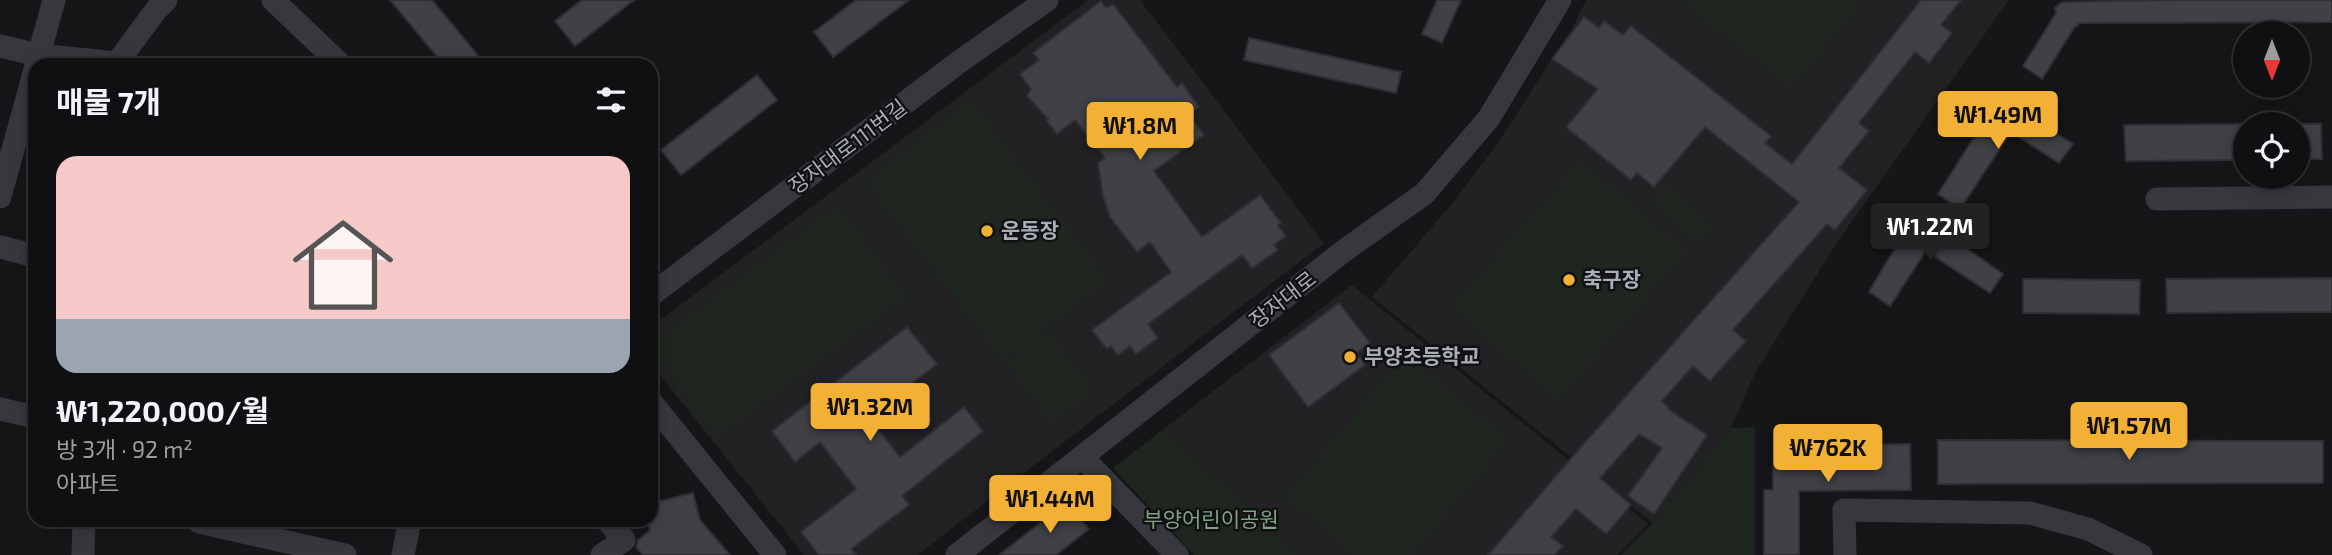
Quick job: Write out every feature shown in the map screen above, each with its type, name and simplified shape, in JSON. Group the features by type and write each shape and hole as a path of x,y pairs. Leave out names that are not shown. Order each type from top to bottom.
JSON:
{"street":[{"path":"36,58 54,0"},
{"path":"121,58 166,0"},
{"path":"273,0 334,58"},
{"name":"장자대로111번길","path":"658,290 960,62 1047,0"},
{"name":"장자대로","path":"957,555 1345,250 1424,194 1489,118 1560,0"},
{"path":"0,46 73,58"},
{"path":"0,197 28,89"},
{"path":"2157,199 2332,197"},
{"path":"1,250 28,255"},
{"path":"0,409 28,415"},
{"path":"658,411 775,555"},
{"path":"1083,458 1177,555"},
{"path":"1846,555 1844,510 2030,513 2088,529 2141,555"},
{"path":"83,555 84,527"},
{"path":"221,527 345,555"},
{"path":"403,555 409,527"},
{"path":"602,555 630,548 613,527"}],"shaded area":[{"path":"1088,0 1140,0 1324,243 917,555 804,555 658,373 658,322"},
{"path":"1586,0 2009,0 1838,241 1756,371 1731,428 1653,523 1372,297 1450,206 1496,146 1574,25"},
{"name":"부양초등학교","path":"1352,285 1648,524 1617,555 1297,555 1165,428"}],"green space":[{"path":"1679,0 1863,0 1792,89"},
{"name":"운동장","path":"971,101 1109,280 1003,361 866,182"},
{"name":"축구장","path":"1580,160 1687,252 1558,400 1451,308"},
{"path":"1668,185 1715,226 1698,245 1651,203"},
{"path":"838,205 907,297 717,439 658,360 658,339"},
{"path":"1047,330 1094,391 1052,423 1006,362"},
{"path":"1405,354 1509,440 1413,555 1355,555 1286,497"},
{"path":"1755,427 1755,555 1621,555 1653,523 1731,428"},
{"name":"부양어린이공원","path":"1165,428 1297,555 1194,555 1113,468"}],"building":[{"path":"390,0 432,0 480,58 438,58"},
{"path":"582,0 634,0 575,46 555,21"},
{"path":"856,0 909,0 833,57 814,32"},
{"path":"1437,0 1461,0 1442,43 1422,34"},
{"path":"1921,0 1961,0 1941,25 1952,33 1929,63 1915,52 1859,123 1869,131 1839,168 1867,190 1835,230 1827,224 1733,330 1746,341 1710,381 1693,366 1662,401 1667,408 1707,435 1654,514 1628,496 1662,448 1639,434 1600,478 1631,505 1606,534 1576,509 1551,537 1563,546 1555,555 1488,555 1799,202 1705,127 1654,187 1637,173 1631,180 1566,127 1598,89 1552,59 1584,17 1599,28 1604,21 1623,35 1631,26 1771,136 1765,143 1792,164"},
{"path":"2332,0 2332,22 2080,23 2074,28 2042,79 2023,66 2056,13 2055,8 2062,2"},
{"path":"1101,1 1106,8 1113,4 1177,87 1182,83 1199,107 1189,114 1204,135 1154,171 1202,237 1260,195 1281,223 1278,226 1286,236 1274,245 1278,250 1252,268 1242,255 1148,324 1158,338 1136,354 1130,346 1118,355 1111,346 1107,349 1092,330 1171,272 1150,242 1137,252 1110,217 1103,196 1098,163 1105,158 1075,120 1057,134 1046,120 1048,119 1027,96 1031,89 1020,74 1039,60 1033,53"},
{"path":"1249,38 1401,72 1396,93 1244,60"},
{"path":"757,75 777,100 681,175 661,150"},
{"path":"2000,106 2017,117 2020,111 2073,144 2059,163 2011,132 1960,209 1938,194 1987,117 1991,120"},
{"path":"2233,124 2233,160 2126,161 2124,125"},
{"path":"2310,124 2321,124 2322,159 2310,159"},
{"path":"1915,223 1934,236 1939,229 2003,274 1990,293 1926,251 1890,306 1869,292 1905,231 1908,233"},
{"path":"2332,278 2332,312 2167,313 2166,279"},
{"path":"2023,279 2140,280 2139,314 2023,313"},
{"path":"1339,303 1370,343 1357,353 1365,365 1308,407 1269,355"},
{"path":"907,327 937,364 869,417 900,457 964,407 983,431 902,496 909,505 851,549 856,555 819,555 801,532 856,489 820,442 795,462 772,431"},
{"path":"1938,440 2323,441 2323,483 1938,484"},
{"path":"1910,444 1911,490 1799,491 1799,555 1764,555 1764,490 1773,490 1773,465 1796,465 1796,445"},
{"path":"693,493 700,520 730,555 643,555 636,547 638,540 650,530 649,527 658,527 658,501"},
{"path":"1067,502 1089,529 1056,555 999,555"}],"place":[{"name":"운동장","path":"987,231"},
{"name":"축구장","path":"1569,280"},
{"name":"부양초등학교","path":"1350,357"}]}
